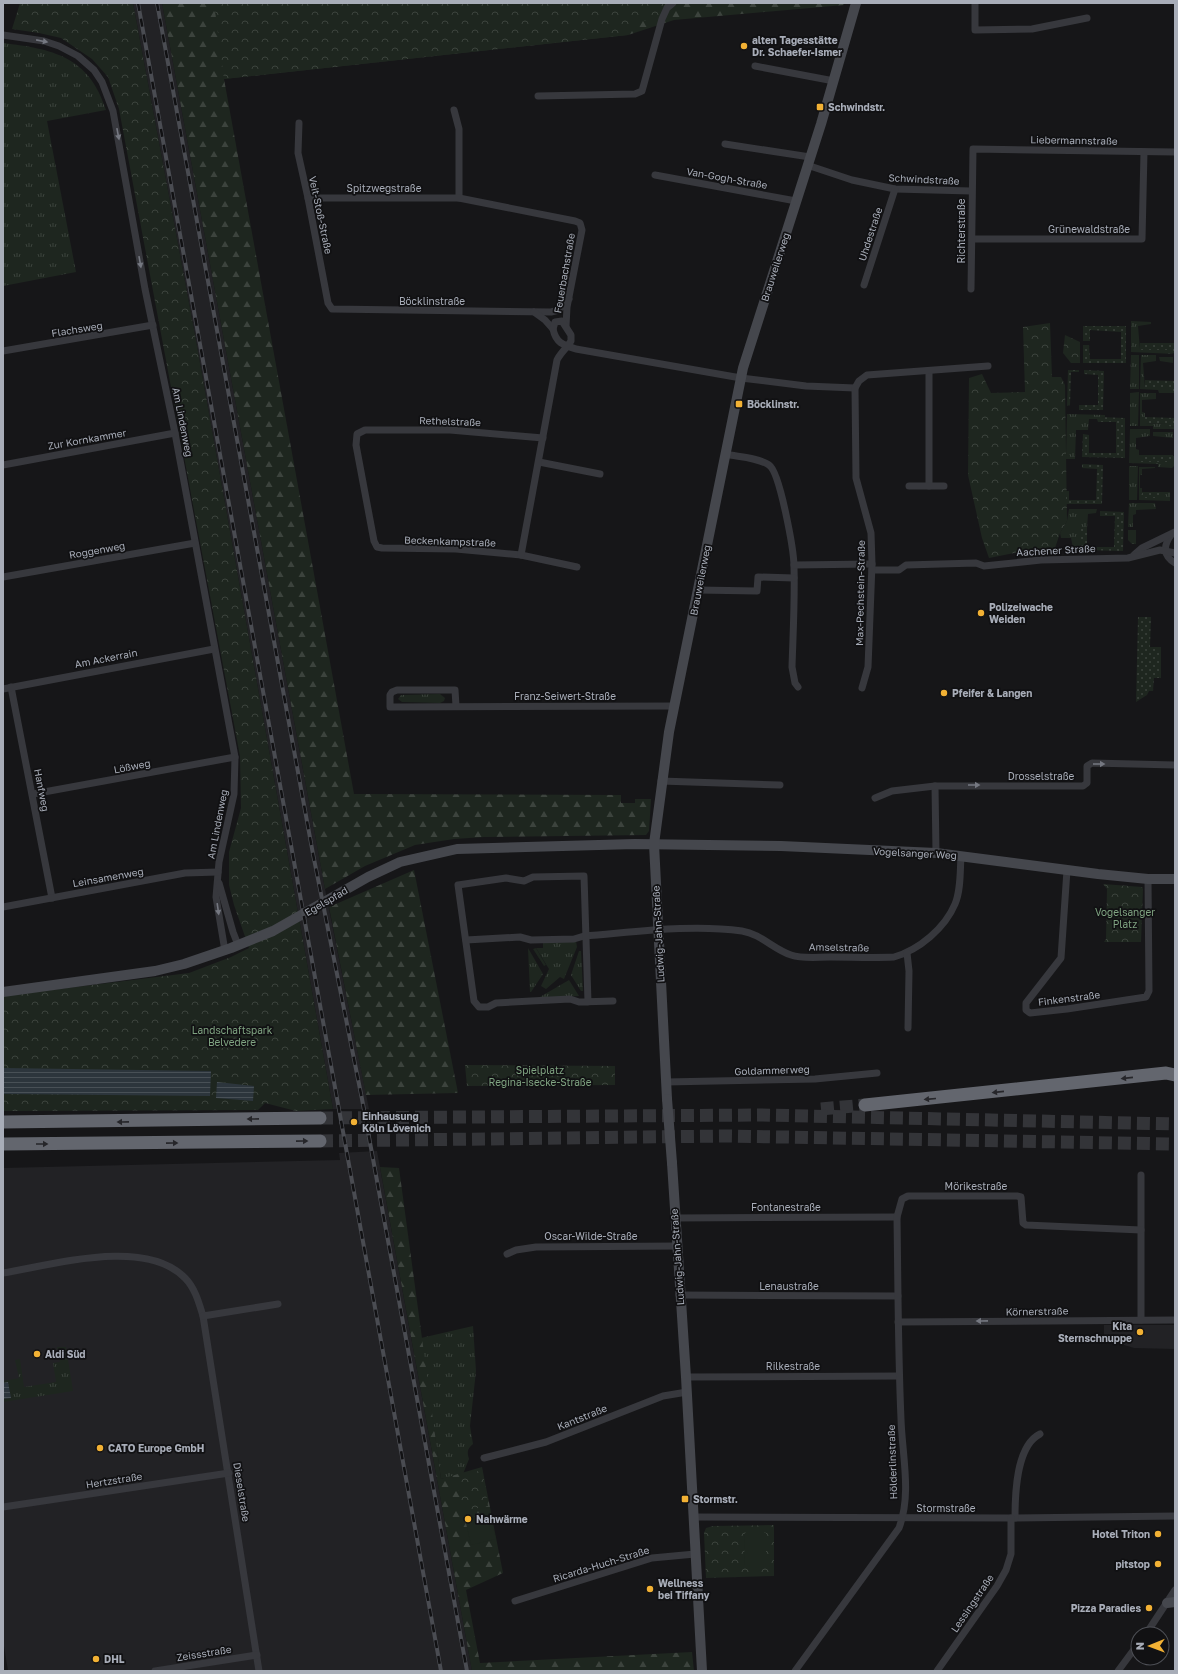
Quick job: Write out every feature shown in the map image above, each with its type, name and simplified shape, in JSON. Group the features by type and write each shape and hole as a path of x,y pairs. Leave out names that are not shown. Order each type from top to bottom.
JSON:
{"highway":[{"path":"865,1105 1172,1072"},
{"path":"3,1122 320,1118"},
{"path":"3,1144 320,1140"}],"street":[{"path":"538,96 635,94 642,91 662,19 667,8 673,3"},
{"name":"Brauweilerweg","path":"654,844 661,781 674,706 741,378 834,81 856,3"},
{"path":"975,3 975,30 1032,29 1087,18"},
{"name":"Am Lindenweg","path":"3,35 44,41 70,50 86,62 102,82 113,111 145,289 175,433 235,757 234,794 218,872 216,897 225,950"},
{"path":"755,66 834,81"},
{"path":"454,110 459,130 459,198"},
{"name":"Veit-Stoß-Straße","path":"299,123 298,153 328,303 332,309"},
{"path":"725,144 809,161"},
{"name":"Liebermannstraße","path":"973,149 1175,152"},
{"name":"Richterstraße","path":"971,289 971,191 973,149"},
{"name":"Grünewaldstraße","path":"972,239 1142,239 1144,152"},
{"name":"Schwindstraße","path":"809,161 852,180 895,189 971,191"},
{"name":"Van-Gogh-Straße","path":"655,175 796,201"},
{"name":"Uhdestraße","path":"864,285 895,189"},
{"name":"Spitzwegstraße","path":"308,198 459,198 580,223"},
{"name":"Feuerbachstraße","path":"564,324 582,230 580,223"},
{"name":"Böcklinstraße","path":"332,309 548,312 559,310 569,299"},
{"path":"532,312 545,320 553,329 559,352 521,555 577,567"},
{"path":"548,312 564,324 580,347 588,351"},
{"path":"553,329 555,322 564,324"},
{"name":"Flachsweg","path":"3,351 153,325"},
{"path":"557,360 561,352 571,341 570,334"},
{"path":"556,339 559,343 566,346 588,351 741,378 806,386 855,388 859,381 867,375 928,372 988,366"},
{"path":"928,372 929,486"},
{"name":"Max-Pechstein-Straße","path":"855,388 856,478 871,533 872,567 868,668 862,688"},
{"name":"Rethelstraße","path":"377,547 374,541 356,445 357,434 365,430 450,430 543,438"},
{"name":"Zur Kornkammer","path":"3,465 175,433"},
{"path":"725,454 760,460 770,465 776,475 782,497 794,565 792,668 795,683 798,687"},
{"path":"539,462 600,474"},
{"path":"909,486 944,486"},
{"path":"1173,534 1168,540 1165,551 1168,558 1175,563"},
{"path":"1128,558 1142,548 1173,534"},
{"name":"Roggenweg","path":"3,578 195,543"},
{"name":"Beckenkampstraße","path":"377,547 456,549 521,555"},
{"name":"Aachener Straße","path":"794,565 872,567 900,570 906,565 976,563 984,566 1041,560 1128,558 1155,550 1175,553"},
{"path":"698,590 757,591 758,577 794,578"},
{"name":"Am Ackerrain","path":"3,689 214,648"},
{"name":"Hanfweg","path":"11,687 52,898"},
{"name":"Franz-Seiwert-Straße","path":"456,706 455,690 397,690 392,692 390,695 390,707 674,706"},
{"name":"Lößweg","path":"33,794 235,757"},
{"name":"Drosselstraße","path":"875,798 892,791 935,786 1083,786 1087,783 1087,766 1092,763 1175,765"},
{"path":"661,781 780,785"},
{"path":"935,786 936,853"},
{"name":"Vogelsanger Weg","path":"654,844 767,846 936,853 1148,879 1175,879"},
{"name":"Ludwig-Jahn-Straße","path":"654,844 666,1082 679,1295 687,1392 702,1671"},
{"name":"Egelspfad","path":"3,992 155,971 184,964 273,931 384,869 414,857 457,849 478,847 654,844"},
{"name":"Amselstraße","path":"466,940 520,937 531,940 574,939 584,936 658,930 727,929 745,931 760,937 780,951 792,955 808,957 882,957 907,953 932,934 945,920 955,904 961,856"},
{"name":"Finkenstraße","path":"1068,870 1060,958 1026,1003 1026,1010 1030,1013 1146,997 1149,991 1148,879"},
{"name":"Leinsamenweg","path":"3,908 185,873 218,872"},
{"path":"588,1002 584,936 586,924 584,876 533,877 524,881 506,878 458,885 474,1001 479,1007 488,1007 496,1003 539,1000 570,999 579,1002 588,1002 613,1001"},
{"name":"Am Lindenweg","path":"218,881 238,945"},
{"path":"907,953 909,971 908,1028"},
{"name":"Goldammerweg","path":"666,1082 795,1080 878,1073"},
{"path":"1141,1175 1141,1320"},
{"name":"Mörikestraße","path":"897,1217 900,1202 908,1196 1017,1196 1021,1197 1023,1223 1026,1225 1141,1230"},
{"name":"Fontanestraße","path":"675,1218 897,1217"},
{"name":"Hölderlinstraße","path":"795,1671 899,1528 903,1517 905,1488 898,1322 897,1217"},
{"name":"Oscar-Wilde-Straße","path":"507,1254 516,1250 536,1247 677,1246"},
{"name":"Dieselstraße","path":"3,1273 108,1255 143,1257 162,1262 186,1278 197,1296 204,1316 259,1671"},
{"name":"Lenaustraße","path":"679,1295 898,1296"},
{"path":"204,1316 278,1304"},
{"name":"Körnerstraße","path":"898,1322 1175,1320"},
{"name":"Rilkestraße","path":"686,1376 900,1376"},
{"name":"Kantstraße","path":"484,1458 546,1442 663,1396 687,1392"},
{"name":"Lessingstraße","path":"937,1671 997,1586 1006,1570 1010,1554 1016,1484 1026,1446 1034,1437 1040,1434"},
{"name":"Hertzstraße","path":"3,1507 229,1473"},
{"name":"Stormstraße","path":"694,1517 1013,1518 1175,1516"},
{"name":"Ricarda-Huch-Straße","path":"515,1601 652,1558 695,1554"},
{"path":"1152,1626 1171,1602 1175,1590"},
{"name":"Zeissstraße","path":"155,1671 257,1655"},
{"path":"1118,1671 1130,1655"}],"shaded area":[{"path":"133,3 162,3 325,889 369,1109 333,1109 195,335"},
{"path":"3,1068 211,1071 210,1096 3,1094"},
{"path":"217,1082 254,1086 253,1101 216,1098"},
{"path":"377,1151 472,1671 8,1671 3,1640 3,1168 340,1160 339,1153"},
{"name":"Kita Sternschnuppe","path":"1104,1325 1175,1325 1175,1349 1134,1348 1104,1339"},
{"path":"8,1382 11,1398 3,1399 3,1383"}],"green space":[{"name":"Landschaftspark Belvedere","path":"20,3 133,3 195,335 333,1109 296,1111 265,1103 258,1110 3,1111 3,996 189,973 231,957 249,948 234,905 229,885 229,852 241,808 240,756 119,109 108,77 92,59 61,38 12,29"},
{"path":"162,3 844,3 844,5 674,20 628,35 224,79 354,794 621,795 621,803 635,803 635,799 651,799 649,831 646,835 484,837 454,839 415,845 365,866 325,889"},
{"path":"214,3 666,3 657,19 636,22 628,35 224,79"},
{"path":"3,43 37,48 66,58 79,67 90,78 99,92 106,110 47,121 76,272 3,286"},
{"path":"1131,321 1151,322 1151,324 1138,326 1140,350 1171,350 1171,353 1175,354 1131,352"},
{"path":"1050,323 1052,377 1061,377 1065,385 1067,521 1060,533 1055,548 1044,551 1029,550 989,558 982,538 968,475 969,378 982,374 991,393 1025,392 1023,327"},
{"path":"1083,326 1126,326 1126,363 1083,363 1083,345 1089,345 1090,359 1121,359 1121,332 1090,330 1090,341 1083,341"},
{"path":"1065,335 1080,342 1080,363 1071,363 1063,353"},
{"path":"1140,343 1175,343 1175,353 1171,353 1171,350 1140,350"},
{"path":"1131,355 1139,355 1139,389 1130,389"},
{"path":"1141,355 1156,355 1156,361 1143,363 1145,388 1172,388 1175,393 1159,393 1158,390 1140,389"},
{"path":"1159,357 1173,357 1173,363 1160,361"},
{"path":"1068,370 1079,370 1079,372 1071,372 1070,405 1067,406"},
{"path":"1084,370 1104,371 1103,410 1079,410 1079,405 1098,405 1098,375 1084,374"},
{"path":"1145,380 1175,381 1175,391 1172,391 1172,388 1145,388"},
{"path":"1139,392 1138,426 1130,426 1130,393"},
{"path":"1140,393 1156,393 1156,399 1142,400 1142,412 1145,413 1145,423 1168,424 1168,426 1175,427 1175,429 1153,429 1153,426 1140,426"},
{"path":"1067,414 1105,415 1105,417 1100,417 1100,422 1098,422 1097,419 1089,419 1088,430 1076,430 1075,459 1066,459"},
{"path":"1100,417 1125,418 1125,458 1082,457 1083,434 1089,435 1089,453 1116,453 1116,422 1100,422"},
{"path":"1145,417 1175,418 1175,427 1168,426 1167,424 1145,423"},
{"path":"1130,429 1150,429 1150,436 1136,438 1136,449 1139,450 1139,462 1167,462 1167,464 1173,464 1173,456 1175,456 1175,465 1172,468 1158,467 1158,464 1129,463"},
{"path":"1153,432 1173,432 1173,438 1153,436"},
{"path":"1139,455 1173,455 1173,464 1167,464 1167,462 1139,462"},
{"path":"1082,464 1103,465 1102,504 1066,504 1066,491 1069,491 1069,500 1096,500 1097,469 1082,468"},
{"path":"1129,466 1138,466 1137,500 1129,500"},
{"path":"1139,467 1155,467 1142,469 1142,475 1140,475 1140,488 1142,488 1142,498 1159,498 1160,492 1170,492 1170,501 1139,500"},
{"path":"1142,492 1160,492 1160,498 1142,498"},
{"path":"1129,503 1155,503 1156,509 1136,510 1136,514 1133,515 1133,527 1128,527"},
{"path":"1069,509 1097,509 1096,513 1088,514 1087,528 1081,528 1081,550 1073,548 1071,538 1061,538 1060,533 1067,521"},
{"path":"1100,511 1124,512 1123,551 1081,550 1081,527 1087,528 1087,547 1114,547 1115,516 1100,516"},
{"path":"1128,530 1136,530 1136,544 1132,544 1128,540"},
{"path":"1138,617 1151,617 1150,647 1161,647 1161,678 1154,678 1153,691 1149,691 1147,695 1136,702"},
{"path":"440,694 445,698 444,701 440,703 402,702 398,699 401,695"},
{"path":"414,870 458,1093 366,1095 329,907"},
{"name":"Vogelsanger Platz","path":"1103,884 1142,887 1141,942 1104,942 1106,939 1107,889"},
{"path":"576,941 577,947 564,979 560,977 546,989 541,986 549,969 536,948 543,948 543,942"},
{"path":"528,948 543,974 531,992 530,992"},
{"path":"536,948 546,965 544,966 533,949"},
{"path":"579,951 581,951 583,991 581,991 571,975"},
{"path":"569,980 579,996 540,998 540,997"},
{"name":"Spielplatz Regina-Isecke-Straße","path":"465,1065 615,1066 615,1085 467,1086"},
{"path":"380,1167 399,1168 441,1479 482,1467 503,1573 466,1590 480,1663 692,1652 694,1671 472,1671"},
{"path":"473,1326 476,1371 470,1426 473,1444 468,1451 469,1459 463,1474 441,1479 421,1338"},
{"path":"57,1347 66,1347 73,1391 3,1402 3,1381 19,1378 15,1360 20,1359 24,1387 56,1382 53,1363 60,1362"},
{"path":"482,1469 488,1506 463,1511 457,1482"},
{"path":"491,1518 496,1539 471,1545 466,1523"},
{"path":"774,1525 774,1576 706,1578 704,1533 706,1528 713,1526"},
{"path":"745,1533 766,1533 766,1566 744,1566"}],"tunnel":[{"path":"821,1109 865,1105"},
{"path":"320,1118 762,1115 1175,1124"},
{"path":"320,1141 726,1136 1175,1144"}],"railway":[{"path":"138,3 441,1671"},
{"path":"157,3 313,854 362,1099 467,1671"}],"place":[{"name":"alten Tagesstätte Dr. Schaefer-Ismer","path":"744,46"},
{"name":"Schwindstr.","path":"820,107"},
{"name":"Böcklinstr.","path":"739,404"},
{"name":"Polizeiwache Weiden","path":"981,613"},
{"name":"Pfeifer & Langen","path":"944,693"},
{"name":"Einhausung Köln Lövenich","path":"354,1122"},
{"name":"Kita Sternschnuppe","path":"1140,1332"},
{"name":"Aldi Süd","path":"37,1354"},
{"name":"CATO Europe GmbH","path":"100,1448"},
{"name":"Stormstr.","path":"685,1499"},
{"name":"Nahwärme","path":"468,1519"},
{"name":"Hotel Triton","path":"1158,1534"},
{"name":"pitstop","path":"1158,1564"},
{"name":"Wellness bei Tiffany","path":"650,1589"},
{"name":"Pizza Paradies","path":"1149,1608"},
{"name":"DHL","path":"96,1659"}]}
